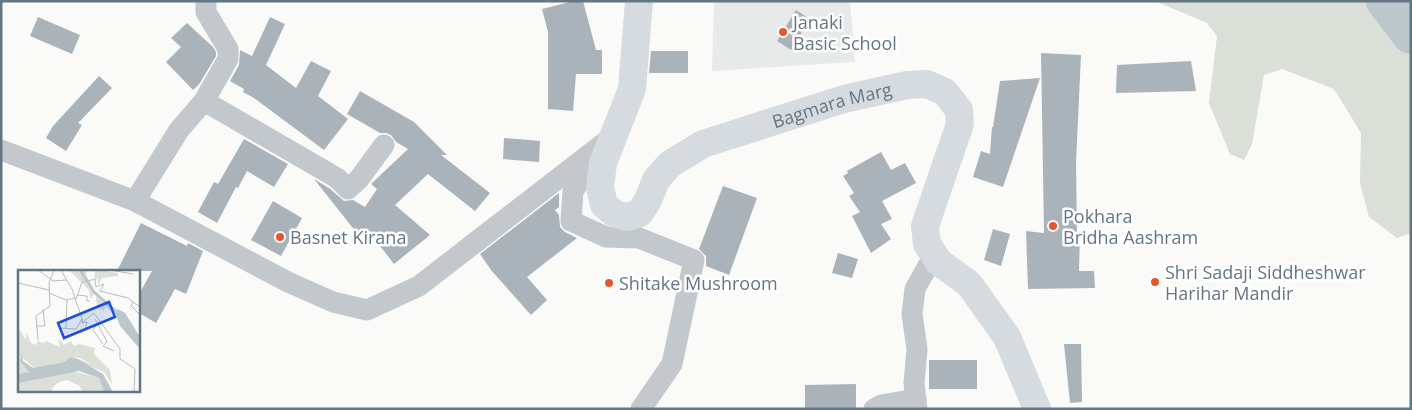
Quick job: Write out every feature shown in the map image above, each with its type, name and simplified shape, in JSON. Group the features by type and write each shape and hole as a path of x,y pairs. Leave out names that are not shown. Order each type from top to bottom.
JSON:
{"main road":[{"name":"Bagmara Marg","path":"638,1 632,89 603,163 600,187 604,206 615,214 627,217 640,213 648,200 656,180 670,164 702,144 844,99 907,85 927,84 945,92 959,110 960,124 925,226 927,244 939,262 970,284 1007,336 1037,409"}],"street":[{"path":"135,201 179,130 204,101 228,59 228,50 206,12 206,1"},
{"path":"204,101 337,178 348,189 384,145"},
{"path":"1,150 135,201 288,282 333,302 367,310 419,286 612,136"},
{"path":"612,136 573,191 571,221 606,237 639,238 694,260 672,364 642,409"},
{"path":"874,409 881,405 916,404 914,383 917,349 912,314 915,289 934,255"}],"shaded area":[{"name":"Janaki Basic School","path":"714,1 850,1 855,62 712,71"},
{"path":"1155,1 1411,1 1411,233 1397,238 1369,217 1360,183 1361,133 1334,89 1282,69 1264,75 1252,144 1244,160 1230,154 1209,103 1217,36 1207,23"}],"building":[{"path":"574,1 583,1 596,50 602,50 602,74 576,74 573,111 548,109 548,32 542,9"},
{"path":"796,10 810,19 791,50 777,41"},
{"path":"38,17 80,35 72,54 30,36"},
{"path":"270,17 285,24 266,65 296,88 311,61 331,71 318,96 348,119 324,150 254,98 243,92 244,89 230,81 239,65 240,50 252,56"},
{"path":"187,23 216,52 216,56 200,83 193,90 166,62 181,47 171,38"},
{"path":"651,51 688,51 688,73 649,73"},
{"path":"1041,53 1081,55 1076,162 1077,234 1080,234 1079,271 1094,271 1095,288 1028,289 1026,231 1044,233"},
{"path":"1191,61 1196,91 1116,93 1117,65"},
{"path":"99,76 112,88 78,123 82,125 66,151 46,138 53,126"},
{"path":"1040,78 1003,187 973,177 981,151 990,154 992,127 1000,81"},
{"path":"360,91 414,122 447,155 441,155 490,193 475,211 428,174 395,205 430,235 394,264 366,228 360,237 314,179 329,188 344,201 353,200 365,207 377,189 371,184 408,149 396,142 391,135 380,133 347,114"},
{"path":"504,138 540,141 539,162 503,159"},
{"path":"244,139 288,164 274,187 247,171 238,188 236,187 217,223 198,212 214,182 218,184"},
{"path":"881,152 891,170 905,163 916,183 882,201 892,219 881,224 891,239 871,253 852,216 860,212 849,196 854,193 843,176 848,173 847,171"},
{"path":"723,186 757,198 729,275 706,266 706,256 699,249"},
{"path":"559,193 559,207 555,210 559,215 560,227 577,238 527,277 547,300 531,315 491,270 480,254"},
{"path":"273,201 302,218 281,256 251,240"},
{"path":"141,223 187,246 188,243 203,251 186,294 175,289 156,323 140,314 140,292 152,271 118,270"},
{"path":"993,229 1010,234 1001,266 984,260"},
{"path":"838,253 858,259 852,278 832,273"},
{"path":"1064,344 1081,344 1082,402 1070,403"},
{"path":"929,360 977,360 977,389 929,389"},
{"path":"856,384 856,409 805,409 805,385"}],"waterway":[{"path":"1385,1 1411,35"}],"place":[{"name":"Janaki Basic School","path":"783,32"},
{"name":"Pokhara Bridha Aashram","path":"1053,226"},
{"name":"Basnet Kirana","path":"280,237"},
{"name":"Shri Sadaji Siddheshwar Harihar Mandir","path":"1155,282"},
{"name":"Shitake Mushroom","path":"609,283"}]}
